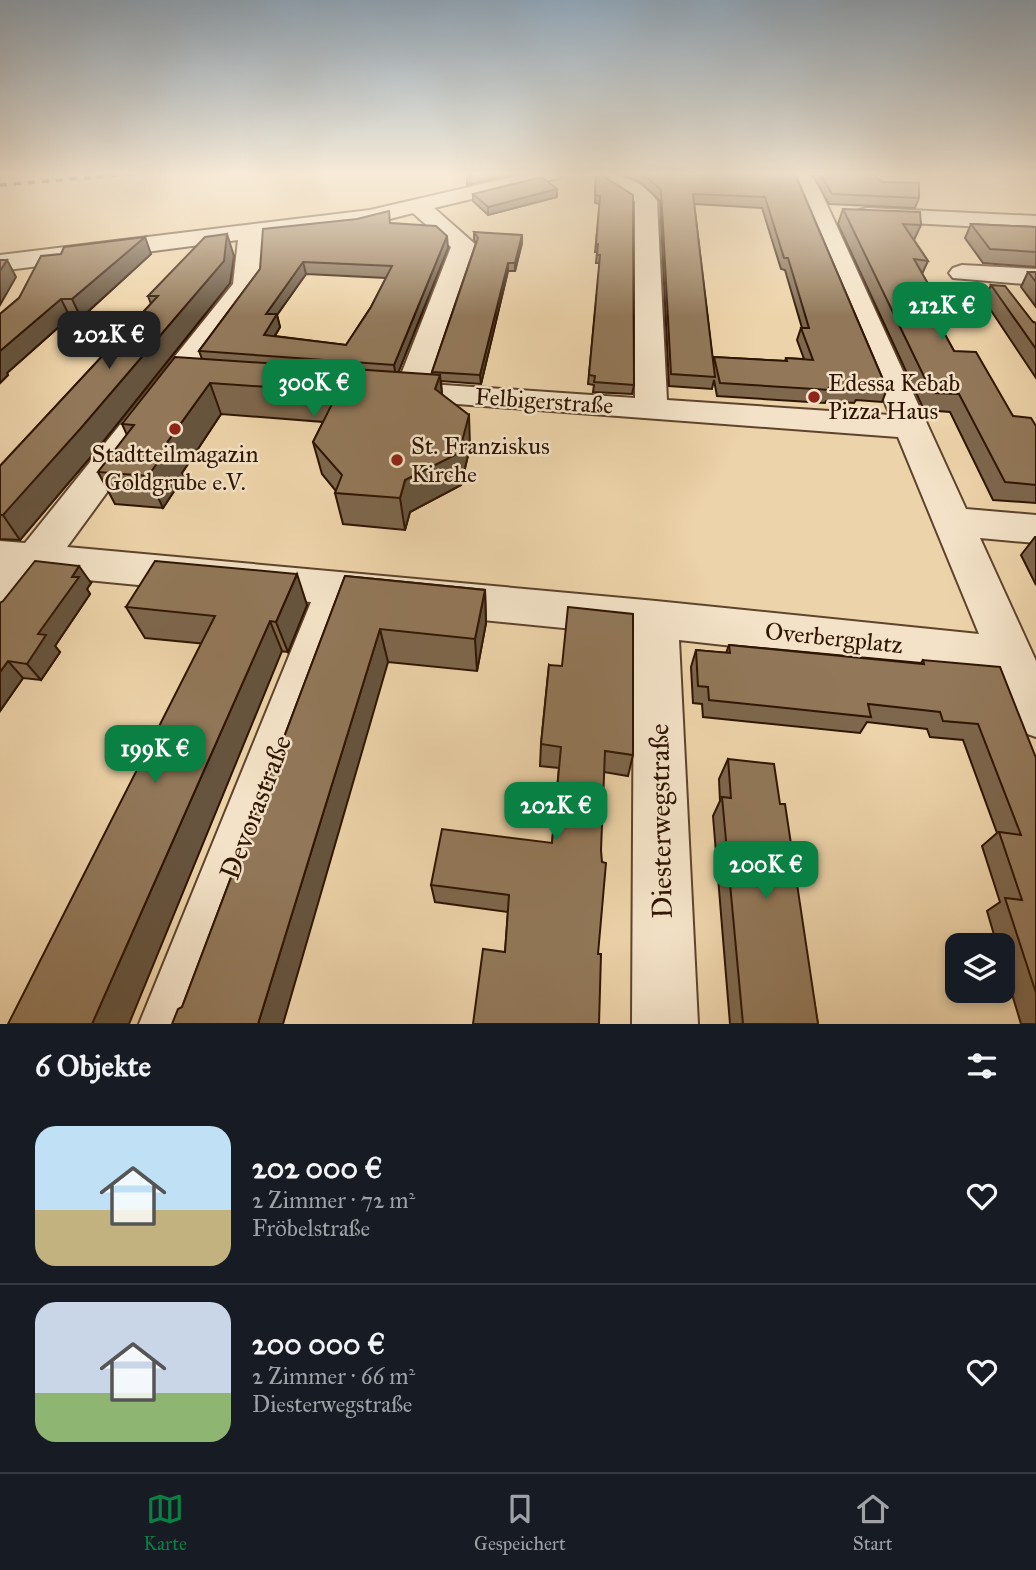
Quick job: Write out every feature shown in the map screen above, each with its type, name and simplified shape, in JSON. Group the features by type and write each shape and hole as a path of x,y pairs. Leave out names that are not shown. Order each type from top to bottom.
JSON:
{"street":[{"path":"0,263 36,269 334,222"},
{"path":"410,392 464,245 437,222"},
{"path":"646,222 651,409"},
{"path":"822,222 1036,715"},
{"path":"1010,222 1036,223"},
{"path":"0,605 18,558 177,375 248,279 251,233"},
{"path":"962,273 1036,277"},
{"path":"177,375 218,378"},
{"name":"Felbigerstraße","path":"355,388 911,427"},
{"path":"952,523 1036,529"},
{"name":"Overbergplatz","path":"18,558 656,619 1011,657"},
{"name":"Devorastraße","path":"172,1024 337,590"},
{"name":"Diesterwegstraße","path":"656,619 664,1024"}],"building":[{"path":"331,222 390,222 436,226 447,236 394,365 199,351 260,269 263,229","holes":["303,262 392,266 371,307 346,345 264,335 277,314 266,314"]},
{"path":"598,222 633,222 634,385 594,382 595,376 589,375 600,255 597,255"},
{"path":"663,222 696,222 715,377 671,374"},
{"path":"773,222 815,222 887,389 858,387 859,390 829,388 830,390 720,383 714,357 813,360 801,328 809,328 788,258 784,258"},
{"path":"849,222 921,222 921,225 903,224 928,261 914,259 931,289 928,289 930,293 925,293 930,300 926,300 954,351 976,352 1013,416 1031,418 1036,426 1036,485 1005,482 959,394 932,393"},
{"path":"971,224 1036,227 1036,252 990,249"},
{"path":"474,232 522,235 515,263 508,263 480,375 432,372 478,238"},
{"path":"227,234 224,261 81,428 3,515 0,515 0,466 158,296 148,296 205,237"},
{"path":"145,237 72,299 61,299 0,351 0,314 19,298 41,256 61,254 64,247"},
{"path":"0,260 7,260 0,271"},
{"path":"1028,272 1036,272 1036,282"},
{"path":"991,285 1005,286 1036,323 1036,349"},
{"path":"175,357 440,375 435,389 469,415 459,453 405,480 400,498 335,493 342,475 313,442 338,392 210,383 166,444 170,445 148,476 98,472 134,425 122,424"},
{"path":"35,561 79,566 72,577 79,577 38,634 46,635 27,664 8,661 0,672 0,603"},
{"path":"155,561 297,574 276,622 270,621 92,1024 8,1024 215,616 126,607"},
{"path":"345,576 485,590 475,639 380,629 258,1024 172,1024 178,1009 182,1007"},
{"path":"568,607 633,614 633,755 605,751 601,850 602,862 606,863 598,954 601,954 599,1024 473,1024 483,949 505,952 509,895 431,885 442,829 552,843 561,747 541,744 549,665 562,666"},
{"path":"729,645 924,664 923,660 1000,667 1036,758 1036,993 1005,898 1022,900 999,832 1021,835 978,724 943,721 940,712 868,704 871,717 709,700 708,687 698,686 696,650 730,653"},
{"path":"728,759 774,764 780,804 785,804 818,1024 743,1024 722,797 731,798"}],"place":[{"name":"Edessa Kebab Pizza Haus","path":"814,397"},
{"name":"Stadtteilmagazin Goldgrube e.V.","path":"175,429"},
{"name":"St. Franziskus Kirche","path":"397,460"}]}
